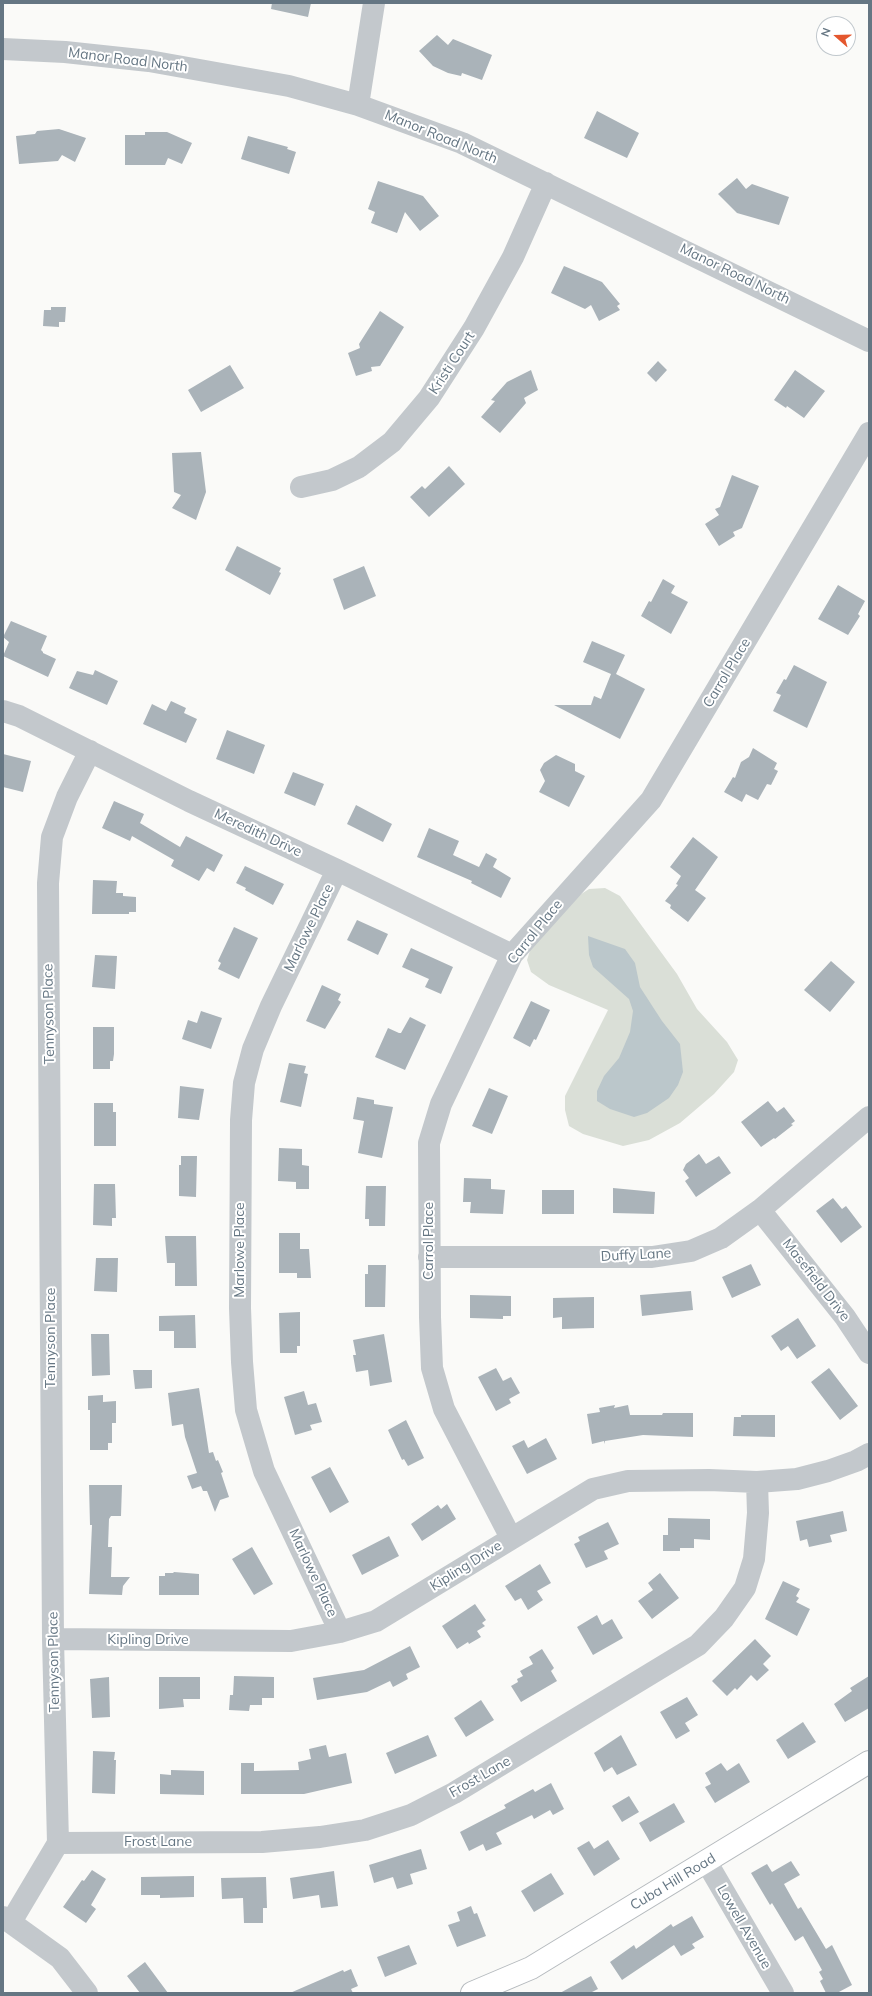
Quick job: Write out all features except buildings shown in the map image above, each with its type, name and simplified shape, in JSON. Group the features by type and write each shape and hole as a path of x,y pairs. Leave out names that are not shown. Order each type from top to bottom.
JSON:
{"main road":[{"name":"Cuba Hill Road","path":"472,1993 531,1968 869,1762"}],"street":[{"path":"358,105 374,3"},
{"name":"Manor Road North","path":"3,49 65,52 149,61 289,86 358,105 462,143 869,341"},
{"name":"Kristi Court","path":"301,487 332,480 359,467 392,442 429,398 474,328 513,257 546,183"},
{"name":"Carrol Place","path":"511,1538 442,1402 432,1368 429,1257 429,1143 441,1104 512,956 651,800 869,433"},
{"name":"Meredith Drive","path":"3,711 19,716 189,801 337,870 512,956"},
{"name":"Tennyson Place","path":"58,1843 53,1639 48,883 52,837 67,797 90,751"},
{"name":"Marlowe Place","path":"337,870 271,1006 253,1049 244,1083 241,1120 240,1308 246,1410 264,1471 340,1632"},
{"name":"Duffy Lane","path":"429,1257 652,1257 691,1251 721,1238 760,1210 869,1117"},
{"name":"Masefield Drive","path":"760,1210 845,1317 869,1353"},
{"name":"Kipling Drive","path":"53,1639 291,1640 340,1632 376,1621 593,1489 628,1481 709,1480 757,1482 797,1479 828,1471 856,1461 869,1454"},
{"name":"Frost Lane","path":"58,1843 262,1842 320,1837 365,1830 378,1826 411,1815 454,1793 698,1645 724,1618 745,1588 754,1559 758,1513 757,1482"},
{"path":"58,1843 7,1919 60,1958 87,1993"},
{"name":"Lowell Avenue","path":"706,1862 783,1993"}],"shaded area":[{"path":"605,888 620,896 677,974 697,1009 727,1042 738,1060 734,1072 714,1094 680,1123 649,1140 623,1146 583,1134 569,1126 565,1110 565,1096 608,1010 549,985 531,972 527,960 534,938 575,898 589,889"},
{"path":"588,936 625,949 635,963 640,987 662,1021 680,1044 683,1072 678,1085 669,1098 647,1113 634,1117 610,1109 597,1101 597,1091 604,1076 619,1058 630,1032 633,1011 629,999 593,967 589,955"}]}
